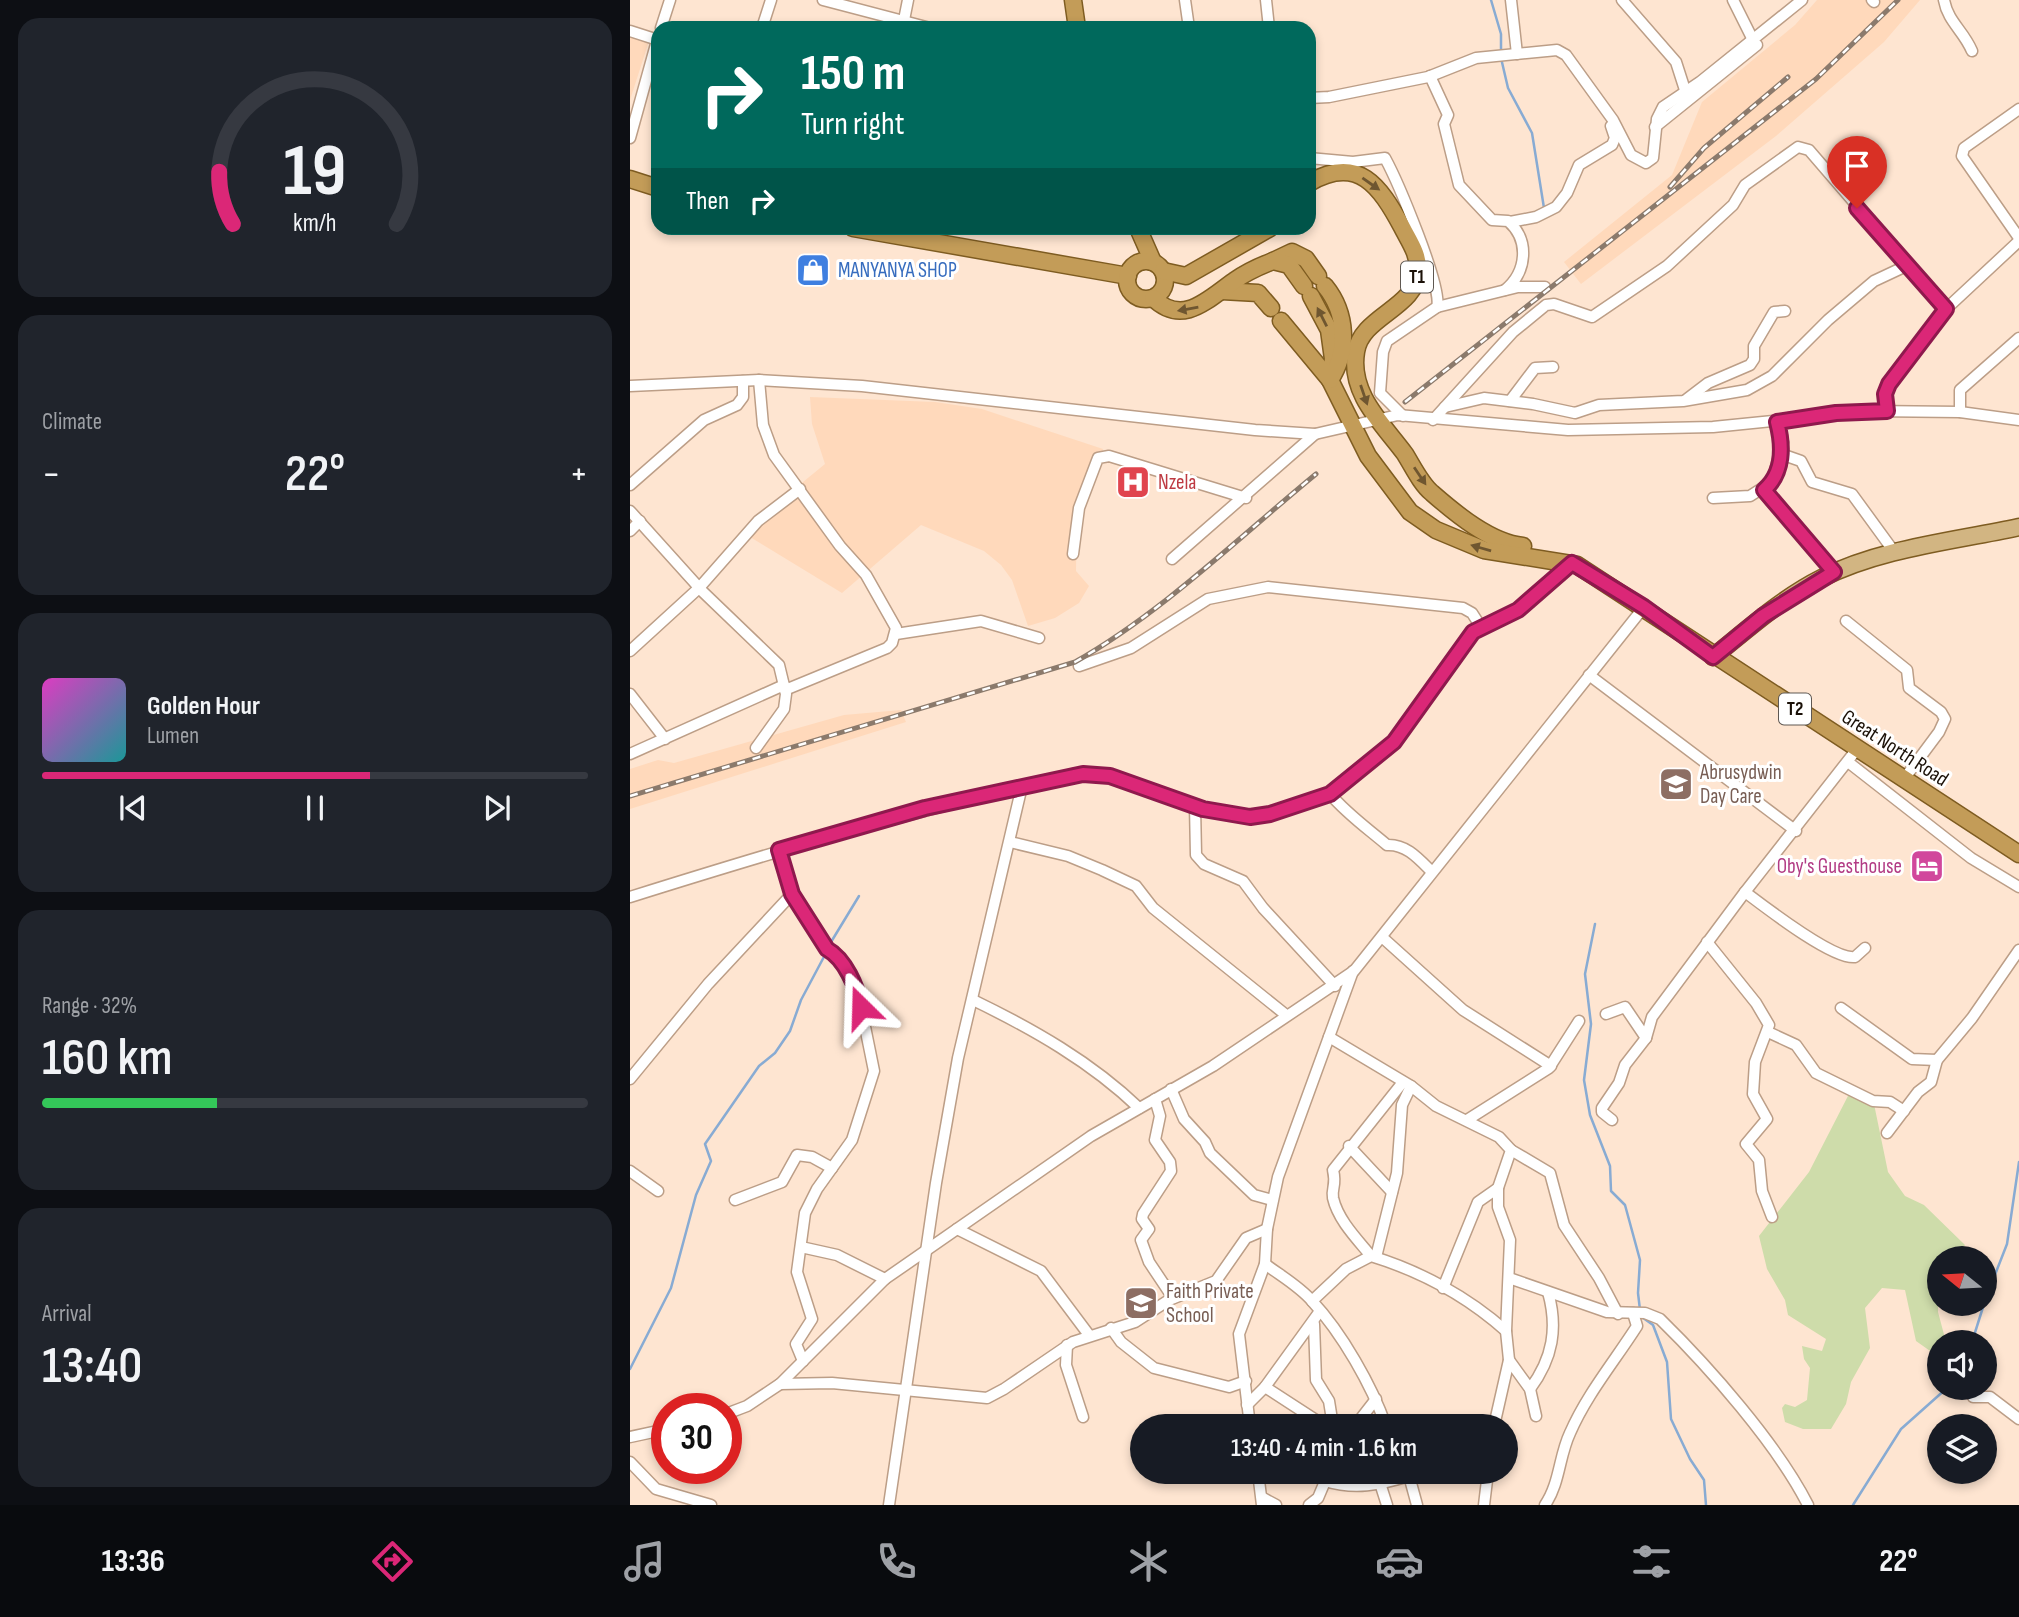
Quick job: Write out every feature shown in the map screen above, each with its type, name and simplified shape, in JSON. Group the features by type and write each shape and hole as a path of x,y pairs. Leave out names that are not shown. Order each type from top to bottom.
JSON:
{"highway":[{"path":"1073,0 1076,21"},
{"name":"T1","path":"1316,179 1325,174 1351,172 1376,184 1417,256 1418,271 1413,288 1365,332 1356,352 1356,367 1365,402 1379,422"},
{"path":"630,179 651,186"},
{"path":"893,235 1128,276"},
{"path":"1142,235 1165,284 1153,298"},
{"path":"1257,235 1186,275 1158,266 1135,264 1128,276 1132,293 1144,299 1153,298 1169,309 1183,312 1201,306 1234,281 1273,261 1292,252 1299,254 1315,286 1329,330 1333,359 1330,380"},
{"path":"1222,291 1258,293 1330,380 1380,475 1402,503 1436,530 1484,550 1572,563"},
{"name":"Great North Road","path":"1379,422 1430,492 1499,540 1514,545 1554,549 1565,554 1572,563 1644,607 1853,755 1905,779 2019,854"}],"main road":[{"path":"1713,657 1763,616 1834,572 1895,553 2019,527"}],"street":[{"path":"663,21 670,0"},
{"path":"764,21 771,0"},
{"path":"823,0 907,21"},
{"path":"904,20 908,0"},
{"path":"1185,0 1188,21"},
{"path":"1266,0 1268,21"},
{"path":"1511,0 1517,54"},
{"path":"1622,0 1676,62 1685,90"},
{"path":"1733,0 1754,42"},
{"path":"1655,127 1802,0"},
{"path":"1944,0 1946,14 1966,38 1972,51"},
{"path":"630,31 651,37"},
{"path":"1316,98 1430,76 1476,58 1553,50 1563,52 1619,129 1631,155 1646,163 1653,158 1655,127 1663,107 1754,42"},
{"path":"630,138 651,64"},
{"path":"1430,76 1448,116 1444,124 1459,185 1492,220 1510,222 1536,217 1556,207 1567,193 1579,165 1612,145 1615,134 1604,109"},
{"path":"1887,411 1885,394 1889,384 1946,309 2019,239 1962,156 1964,148 2019,109"},
{"path":"1433,420 1530,316 1554,304 1592,317 1627,295 1676,258 1733,205 1745,185 1798,147 1809,150 1906,266 1946,309"},
{"path":"1316,159 1353,162 1385,158 1431,269 1439,299 1437,307"},
{"path":"1505,290 1518,277 1522,263 1521,237 1510,222"},
{"path":"1445,407 1478,398 1510,401 1572,414 1599,405 1683,401 1738,393 1762,383 1868,286 1906,266"},
{"path":"1403,416 1380,393 1382,352 1391,338 1437,307 1505,290 1545,287"},
{"path":"1683,401 1708,383 1750,365 1754,359 1754,346 1774,312 1785,311"},
{"path":"1960,412 1959,391 2019,338"},
{"path":"1510,401 1535,368 1553,368"},
{"path":"630,386 759,380 862,386 1255,430 1315,434 1403,416 1568,430 1713,427 1777,422 1836,413 1887,411 1960,412 2019,420"},
{"path":"630,754 784,688 887,648 896,634 894,621 866,575 839,546 774,455 766,438 759,380"},
{"path":"630,485 704,420 737,405 744,393 743,381"},
{"path":"1713,498 1750,496 1764,490 1772,482 1782,454 1783,442 1777,422"},
{"path":"1172,559 1246,498 1315,434"},
{"path":"1782,454 1801,461 1812,482 1852,494 1895,553"},
{"path":"1073,554 1079,508 1098,458 1109,456 1246,498"},
{"path":"630,651 699,588 758,521 800,489"},
{"path":"1764,490 1834,572"},
{"path":"630,511 699,588 772,655 779,665 784,688 784,709 756,748"},
{"path":"630,531 640,521"},
{"path":"630,898 779,850 925,808 1094,773 1143,786 1195,806 1250,817 1270,814 1330,794 1394,742 1468,637 1481,627 1518,610 1572,563"},
{"path":"1079,666 1131,648 1203,601 1268,587 1463,608 1472,613 1481,627"},
{"path":"742,1408 780,1384 885,1279 1091,1136 1213,1066 1354,971 1383,938 1432,872 1644,607"},
{"path":"896,634 981,621 1039,638"},
{"path":"1846,621 1907,670 1909,688 1941,712 1945,719 1939,732 1905,779"},
{"path":"1589,675 1796,831"},
{"path":"630,694 665,739"},
{"path":"1612,1120 1602,1112 1602,1106 1619,1083 1625,1065 1646,1038 1652,1017 1745,892 1796,831 1853,755 1971,858 2019,887"},
{"path":"889,1505 929,1249 936,1183 958,1058 1022,786"},
{"path":"1330,794 1350,817 1360,821 1387,845 1396,843 1404,847 1432,872"},
{"path":"1195,806 1196,855 1204,864 1243,881 1263,908 1283,926 1335,986"},
{"path":"1010,842 1068,856 1136,886 1153,908 1286,1015"},
{"path":"779,850 792,894 827,949 836,954 859,997 874,1070 852,1140 806,1209 798,1278 812,1319 796,1344 803,1362"},
{"path":"1745,892 1804,936 1843,956 1855,957 1865,948"},
{"path":"630,1079 708,984 792,894"},
{"path":"1383,938 1463,1010 1551,1066"},
{"path":"1707,942 1760,1009 1769,1025 1755,1062 1753,1094 1767,1119 1746,1144 1759,1160 1762,1191 1772,1217"},
{"path":"1887,1133 1918,1092 1931,1082 1937,1060 1972,1018 2019,950"},
{"path":"1248,1414 1238,1339 1265,1265 1266,1229 1272,1200 1354,971"},
{"path":"973,1000 1031,1030 1097,1070 1139,1108"},
{"path":"1606,1014 1626,1008 1646,1038"},
{"path":"1841,1008 1912,1059 1937,1060"},
{"path":"1467,1120 1551,1066 1579,1021"},
{"path":"1768,1032 1796,1045 1816,1073 1873,1101 1890,1102 1904,1111"},
{"path":"1329,1038 1407,1084 1436,1106 1499,1138 1511,1150 1550,1174 1564,1225 1599,1278 1618,1314"},
{"path":"1407,1084 1334,1166 1336,1179 1333,1197 1345,1224 1373,1257 1443,1288 1480,1308 1506,1331"},
{"path":"1312,1301 1346,1269 1373,1257 1392,1192 1407,1084"},
{"path":"1171,1089 1184,1119 1205,1142 1209,1152 1254,1195 1272,1200"},
{"path":"1155,1099 1160,1113 1155,1140 1170,1163 1171,1171 1143,1214 1142,1220 1149,1229 1141,1240 1149,1262 1173,1298"},
{"path":"1349,1146 1392,1192"},
{"path":"1497,1414 1509,1360 1506,1331 1510,1240 1498,1207 1498,1188 1511,1150"},
{"path":"734,1200 782,1182 797,1155 812,1157 832,1168"},
{"path":"630,1171 658,1191"},
{"path":"1443,1288 1478,1202 1498,1188"},
{"path":"957,1229 1041,1270 1090,1335"},
{"path":"780,1384 832,1383 952,1392 971,1399 986,1398 1004,1389 1068,1345 1090,1335 1135,1322 1173,1298 1219,1280 1246,1238 1266,1229"},
{"path":"801,1247 849,1260 885,1279"},
{"path":"1265,1265 1321,1311 1376,1399 1382,1414"},
{"path":"1509,1278 1618,1314 1645,1313 1660,1319 1680,1338 1748,1417 1795,1479 1808,1505"},
{"path":"1530,1389 1545,1367 1555,1328 1548,1292"},
{"path":"1247,1405 1265,1387 1321,1311"},
{"path":"1545,1505 1554,1489 1566,1440 1581,1408 1637,1326 1633,1312"},
{"path":"1314,1323 1316,1380 1329,1401 1332,1414"},
{"path":"1111,1328 1121,1342 1154,1368 1229,1387 1245,1381"},
{"path":"1068,1345 1066,1366 1083,1417"},
{"path":"1509,1360 1530,1389 1536,1416"},
{"path":"1265,1387 1307,1414"},
{"path":"1364,1414 1376,1399"},
{"path":"1993,1400 2019,1419"},
{"path":"630,1437 651,1432"},
{"path":"630,1462 656,1489 711,1505"},
{"path":"1260,1484 1263,1502 1276,1505"},
{"path":"1309,1505 1318,1498 1324,1484"},
{"path":"1339,1484 1344,1487 1381,1485 1387,1505"},
{"path":"1412,1484 1417,1505"},
{"path":"1484,1505 1487,1484"}],"shaded area":[{"path":"1817,0 1920,0 1884,42 1776,136 1581,284 1564,262 1672,175 1702,102 1795,25"},
{"path":"630,34 649,41 630,100"},
{"path":"810,397 935,402 982,409 1103,449 1098,469 1077,500 1076,571 1089,586 1079,603 1055,618 1028,626 1012,580 1001,565 984,551 921,525 842,593 742,532 825,464 812,424"},
{"path":"901,710 906,722 630,809 630,769 658,760 674,763 844,715"}],"green space":[{"path":"1849,1094 1874,1104 1888,1172 1905,1196 1924,1205 1965,1245 1927,1246 1927,1316 1939,1316 1943,1330 1927,1330 1927,1349 1916,1341 1905,1290 1882,1288 1865,1308 1870,1348 1851,1382 1846,1404 1831,1429 1803,1429 1785,1422 1782,1408 1785,1404 1795,1407 1807,1400 1810,1368 1804,1359 1802,1346 1822,1351 1826,1339 1788,1315 1785,1300 1767,1269 1759,1236 1809,1172"}],"waterway":[{"path":"1491,0 1501,34 1501,51"},
{"path":"1501,58 1508,88 1532,133 1544,208"},
{"path":"828,947 859,896"},
{"path":"1595,924 1585,974 1591,1024 1584,1080 1590,1115 1610,1166 1611,1191 1625,1205 1640,1260 1640,1310"},
{"path":"630,1369 671,1288 696,1195 711,1161 705,1144 759,1066 775,1053 790,1031 801,1000 826,953"},
{"path":"1997,1270 2007,1244 2019,1162"},
{"path":"1639,1315 1653,1325 1667,1362 1671,1419 1690,1459 1704,1480 1706,1505"},
{"path":"1976,1330 1980,1316"},
{"path":"1853,1505 1901,1429 1934,1400"}],"railway":[{"path":"1405,402 1816,79 1898,0"},
{"path":"1670,187 1704,148 1788,77"},
{"path":"630,796 1075,662 1139,621 1316,474"}],"place":[{"name":"MANYANYA SHOP","path":"813,270"},
{"name":"Nzela","path":"1133,482"},
{"name":"Abrusydwin Day Care","path":"1676,784"},
{"name":"Oby's Guesthouse","path":"1927,866"},
{"name":"Faith Private School","path":"1141,1303"}],"route":[{"path":"861,1007 846,969 836,954 827,949 792,894 779,850 925,808 1094,773 1143,786 1167,797 1209,810 1250,817 1270,814 1330,794 1358,774 1394,742 1473,632 1518,610 1572,563 1644,607 1713,657 1763,616 1802,589 1834,572 1764,490 1772,482 1782,454 1783,442 1777,422 1836,413 1887,411 1886,389 1946,309 1857,208"}]}
